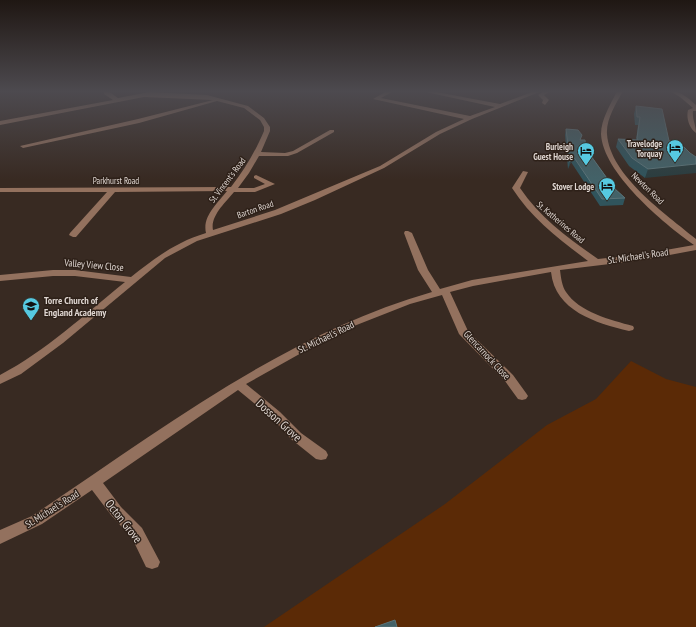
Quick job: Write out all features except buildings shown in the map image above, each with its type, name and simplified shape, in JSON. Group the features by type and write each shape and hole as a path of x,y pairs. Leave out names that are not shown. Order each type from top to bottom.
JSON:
{"street":[{"path":"0,123 14,120"},
{"name":"St. Vincent's Road","path":"210,234 208,225 212,214 246,173 257,154 267,131 265,122 263,120"},
{"name":"Barton Road","path":"0,380 17,371 59,341 162,256 194,239 278,212 382,167 438,133 465,120"},
{"name":"Newton Road","path":"607,120 604,134 609,154 624,178 639,194 696,243"},
{"path":"691,120 696,131"},
{"path":"23,146 139,121 146,124"},
{"path":"286,155 295,152 332,130"},
{"path":"257,154 298,157"},
{"name":"St. Katherines Road","path":"525,172 516,188 526,205 552,229 596,262"},
{"name":"Parkhurst Road","path":"0,190 255,190 271,184 256,177"},
{"path":"73,235 113,189"},
{"path":"86,221 97,220"},
{"name":"Glencarnock Close","path":"408,233 424,270 441,292 463,332 509,378 522,396"},
{"name":"St. Michael's Road","path":"0,537 36,520 238,384 302,348 350,324 407,302 472,283 596,262 643,257 696,247"},
{"name":"Valley View Close","path":"54,273 63,263"},
{"path":"555,269 557,284 563,296 572,305 609,322 629,328"},
{"name":"Valley View Close","path":"0,278 54,273 75,273 133,280"},
{"name":"Dosson Grove","path":"238,384 276,414 296,436 321,455"},
{"name":"Octon Grove","path":"94,482 116,511 137,534 152,562"}],"shaded area":[{"path":"631,361 666,379 696,387 696,627 264,627 445,504 547,425 596,399"}],"place":[{"name":"Travelodge Torquay","path":"675,163"},
{"name":"Burleigh Guest House","path":"586,166"},
{"name":"Stover Lodge","path":"607,201"},
{"name":"Torre Church of England Academy","path":"31,321"}]}
